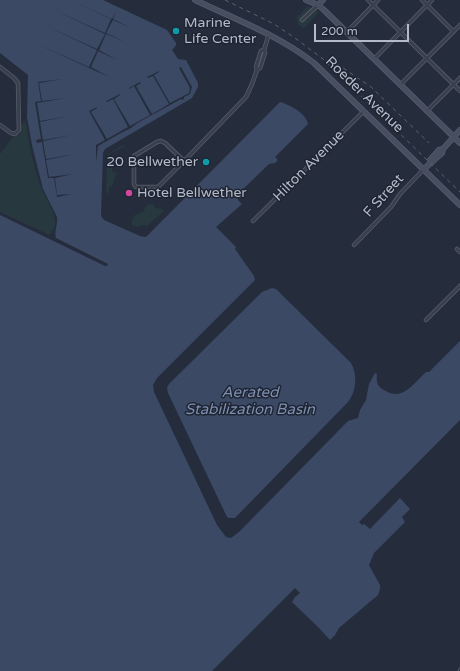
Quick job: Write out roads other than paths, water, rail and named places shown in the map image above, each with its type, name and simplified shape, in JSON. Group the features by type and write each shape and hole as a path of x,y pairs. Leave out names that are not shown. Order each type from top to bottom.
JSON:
{"main road":[{"name":"Roeder Avenue","path":"195,0 269,34 290,46 314,63 460,205"},
{"path":"306,0 318,5 460,143"},
{"path":"318,5 323,0"},
{"name":"F Street","path":"424,169 439,150 443,150 460,130"}],"street":[{"path":"368,0 460,91"},
{"path":"347,32 378,0"},
{"path":"422,0 453,31"},
{"path":"374,59 432,0"},
{"path":"302,20 318,5"},
{"path":"400,85 460,24"},
{"path":"184,161 164,143 161,141 157,142 134,156 134,184 136,187 158,187 184,161 244,100 252,84 261,51 264,50 269,34"},
{"path":"0,66 18,83 18,132 15,134 11,133 0,125"},
{"path":"427,111 460,78"},
{"name":"Hilton Avenue","path":"253,221 364,111"},
{"name":"F Street","path":"354,245 391,207 400,194 424,169"},
{"path":"457,249 460,252"},
{"path":"426,320 460,286"}],"water":[{"path":"0,0 103,0 167,30 176,43 172,50 178,59 186,60 198,83 198,87 192,98 105,149 103,153 101,216 104,220 140,236 146,237 280,102 297,110 307,120 308,124 275,157 278,160 275,163 269,164 238,194 238,200 242,204 216,227 236,247 235,249 254,276 255,280 157,378 153,385 154,392 217,525 226,537 231,538 239,532 348,421 358,418 360,410 366,400 369,384 375,373 377,374 378,384 380,387 390,393 402,393 412,386 426,372 429,372 460,341 460,420 359,522 370,529 400,498 410,509 402,517 405,522 374,553 369,565 380,585 378,595 339,628 330,640 292,602 300,593 295,588 212,671 0,671 0,215 105,266 108,264 56,238 55,233 57,217 43,189 27,117 28,75 0,53"},
{"name":"Aerated Stabilization Basin","path":"272,288 276,289 351,363 355,373 355,383 353,393 348,402 235,518 229,518 227,517 168,393 167,388 169,384 262,292"}],"railway":[{"path":"225,0 274,24 323,59 460,192"},
{"path":"330,59 371,87 429,143"},
{"path":"458,671 460,667"}],"place":[{"name":"Marine Life Center","path":"176,31"},
{"name":"20 Bellwether","path":"206,162"},
{"name":"Hotel Bellwether","path":"129,193"}]}
